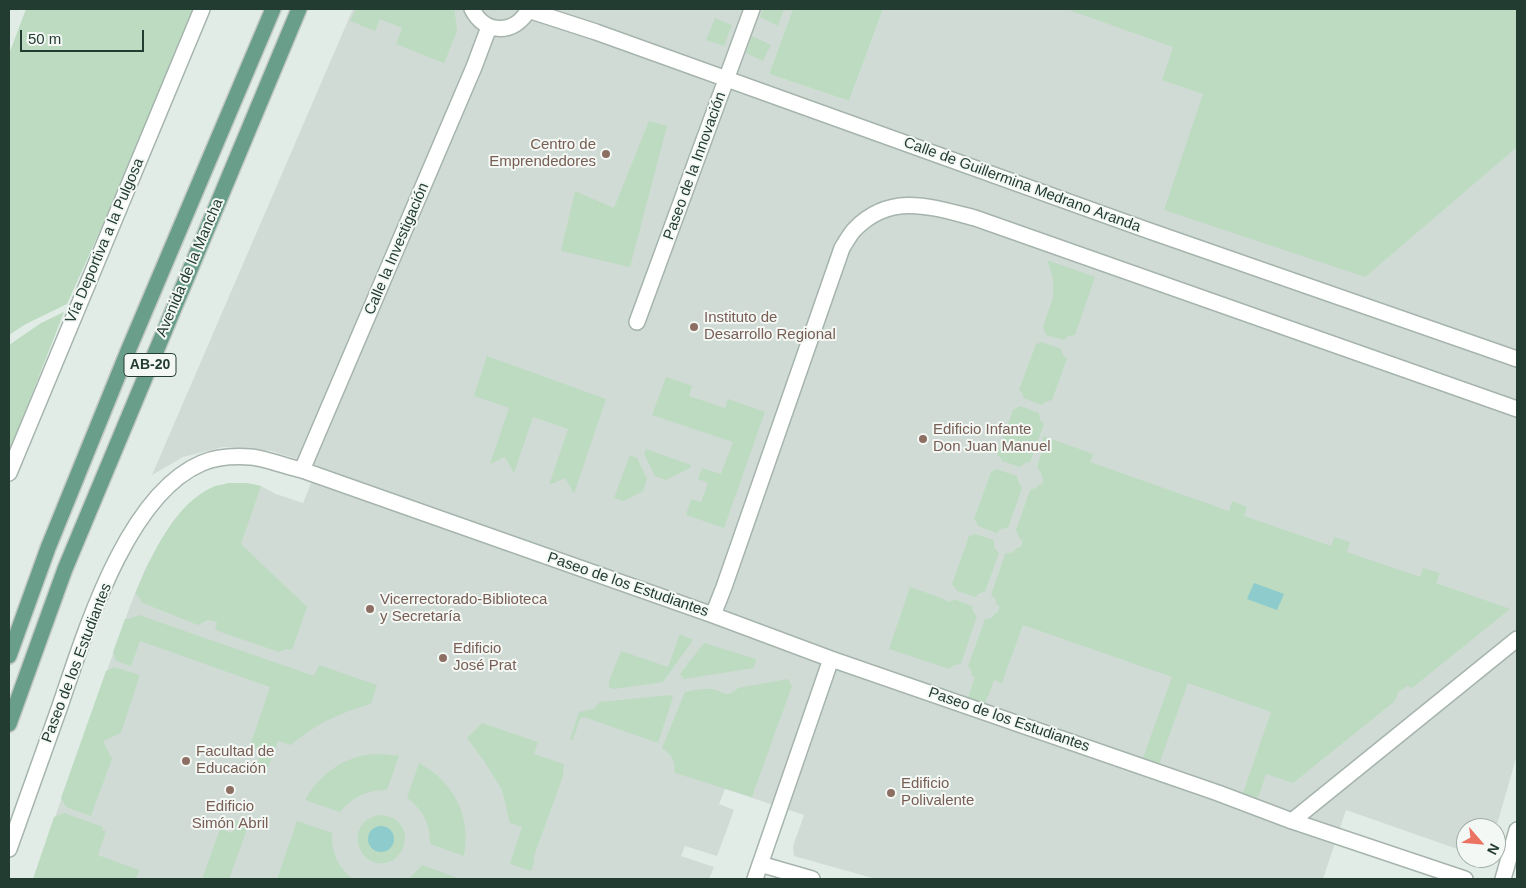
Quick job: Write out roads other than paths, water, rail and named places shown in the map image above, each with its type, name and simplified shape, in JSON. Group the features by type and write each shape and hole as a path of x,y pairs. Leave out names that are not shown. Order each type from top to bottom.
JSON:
{"main road":[{"name":"Avenida de la Mancha","path":"9,656 48,548 132,342 273,9"},
{"name":"Avenida de la Mancha","path":"9,724 65,569 299,9"}],"street":[{"name":"Vía Deportiva a la Pulgosa","path":"9,473 202,9"},
{"path":"472,9 481,22 498,28 508,28 516,24 523,18 528,9"},
{"name":"Calle de Guillermina Medrano Aranda","path":"528,9 1517,359"},
{"name":"Paseo de la Innovación","path":"637,322 752,9"},
{"name":"Calle la Investigación","path":"302,470 474,67 489,26"},
{"path":"712,615 724,587 842,248 855,229 885,209 904,205 922,205 975,218 1517,409"},
{"name":"Paseo de los Estudiantes","path":"9,849 94,609 124,546 156,497 167,486 202,463 220,459 252,457 302,470 831,659 1218,793 1431,874 1465,879"},
{"path":"1292,821 1517,638"},
{"path":"755,879 831,659"},
{"path":"1505,878 1517,830"},
{"path":"760,864 812,879"}],"water":[{"path":"1254,583 1284,594 1277,610 1247,599"},
{"path":"381,826 390,830 394,839 390,848 381,852 372,848 368,839 372,830"}],"place":[{"name":"Centro de Emprendedores","path":"606,154"},
{"name":"Instituto de Desarrollo Regional","path":"694,327"},
{"name":"Edificio Infante Don Juan Manuel","path":"923,439"},
{"name":"Vicerrectorado-Biblioteca y Secretaría","path":"370,609"},
{"name":"Edificio José Prat","path":"443,658"},
{"name":"Facultad de Educación","path":"186,761"},
{"name":"Edificio Simón Abril","path":"230,790"},
{"name":"Edificio Polivalente","path":"891,793"}]}
